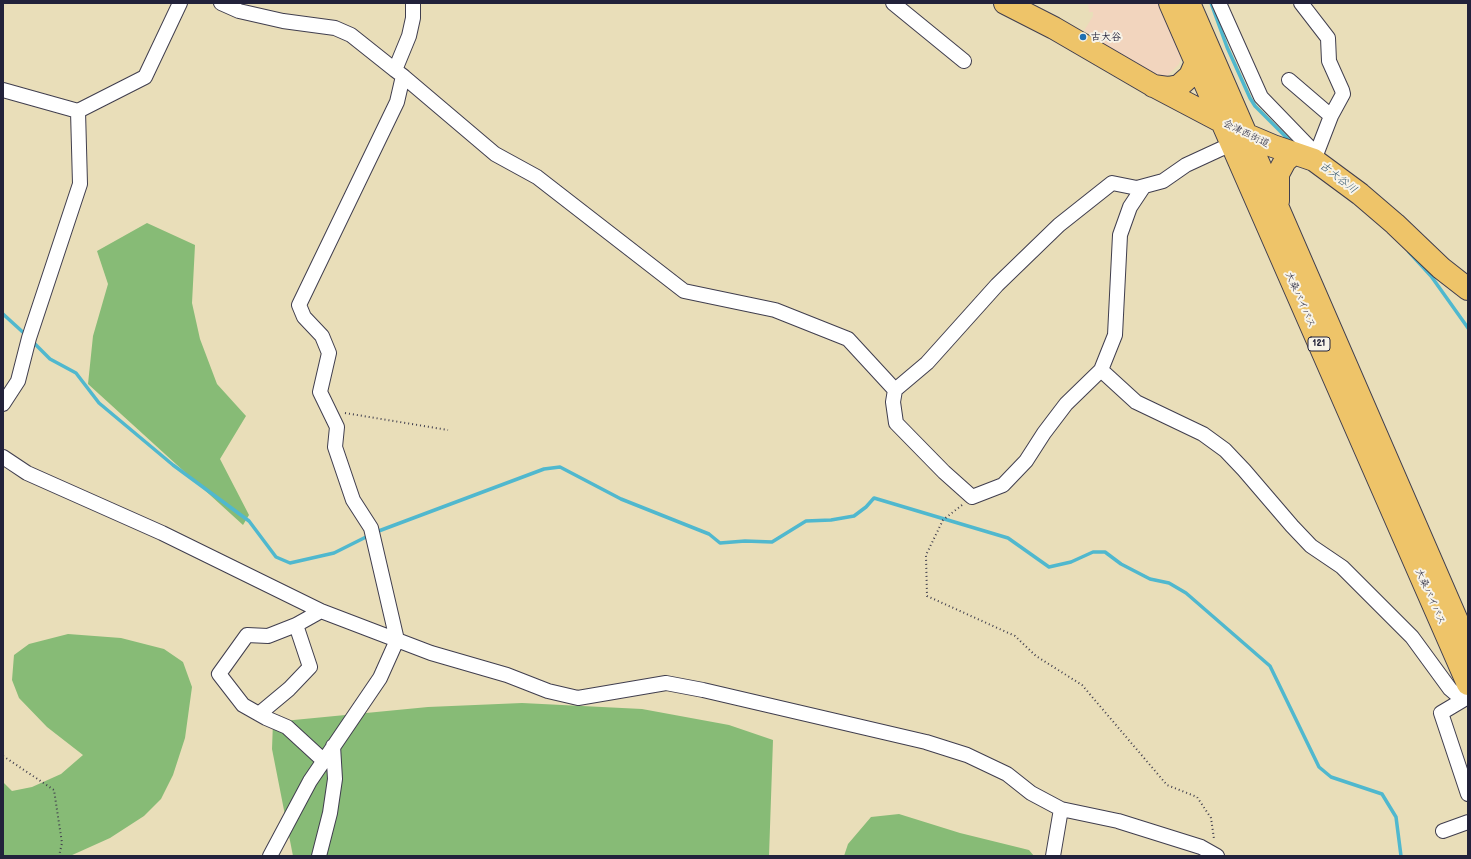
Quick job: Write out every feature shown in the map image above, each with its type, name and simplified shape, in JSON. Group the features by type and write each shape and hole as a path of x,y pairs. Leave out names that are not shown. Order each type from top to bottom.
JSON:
{"highway":[{"name":"会津西街道","path":"1005,3 1054,28 1152,85 1222,122 1239,140 1306,156 1360,194 1395,224 1441,268 1468,290"},
{"path":"1170,3 1222,122"},
{"name":"大桑バイパス","path":"1189,3 1239,140 1367,432 1468,646"},
{"path":"1152,85 1168,88 1179,86 1190,76 1196,62"},
{"name":"大桑バイパス","path":"1239,140 1279,208 1468,684"},
{"path":"1279,208 1277,188 1278,174 1285,160 1306,156"}],"street":[{"path":"3,90 78,111 145,77 180,3"},
{"path":"221,3 239,11 276,19 335,28 352,35 495,154 537,177 684,291 775,310 848,339 895,390"},
{"path":"270,856 310,781 380,678 397,640 371,528 354,500 335,447 337,427 320,392 329,353 322,336 304,317 299,305 397,102 399,73 413,18 413,3"},
{"path":"893,3 964,61"},
{"path":"1219,3 1261,97 1306,156 1331,116 1342,94 1342,90 1329,62 1329,41 1301,3"},
{"path":"1289,80 1331,116"},
{"path":"3,404 18,381 29,338 80,184 78,111"},
{"path":"1144,186 1130,207 1120,235 1115,335 1101,370 1066,404 1044,433 1026,461 1003,485 972,497 896,423 893,402 895,390 927,362 997,286 1059,225 1112,183 1137,188 1144,186 1163,181 1186,165 1239,140"},
{"path":"1101,370 1136,402 1203,434 1225,450 1306,541 1342,567 1412,637 1450,689 1456,695 1468,696"},
{"path":"3,457 27,473 162,533 321,611 431,653 507,675 548,691 578,698 666,683 926,742 967,755 1007,774 1031,793 1061,809 1118,821 1201,847 1216,855"},
{"path":"321,611 296,625 268,636 247,635 219,674 243,705 287,727 324,761"},
{"path":"259,714 289,689 310,667 296,625"},
{"path":"1468,696 1441,713 1468,794"},
{"path":"319,856 330,814 335,779 333,746"},
{"path":"1053,856 1061,809"},
{"path":"1443,831 1468,822"}],"path":[{"path":"330,410 372,419 448,430"},
{"path":"972,497 943,520 926,555 927,596 1015,636 1036,656 1082,685 1167,785 1197,797 1211,818 1216,855"},
{"path":"3,756 54,790 62,843 59,856"}],"shaded area":[{"path":"1088,3 1158,3 1182,55 1179,64 1167,76 1156,76 1091,41 1094,36 1084,31 1093,16 1093,12 1089,12"}],"green space":[{"path":"147,223 195,245 192,303 200,339 217,384 246,416 220,459 249,515 243,525 88,384 93,336 108,284 97,251"},
{"path":"68,634 121,638 164,649 183,662 192,687 185,738 173,775 161,799 144,816 110,838 70,856 3,856 3,782 12,791 32,787 61,774 83,755 47,727 19,698 12,680 14,655 29,644"},
{"path":"522,703 642,709 729,725 773,740 769,856 293,856 272,749 273,722 428,707"},
{"path":"899,814 960,833 1029,850 1034,856 844,856 848,844 871,817"}],"waterway":[{"name":"古大谷川","path":"1211,3 1227,47 1250,98 1255,106 1292,143"},
{"name":"古大谷川","path":"1409,252 1431,276 1468,328"},
{"path":"3,314 26,335"},
{"path":"32,341 50,359 76,373 99,403 173,465 249,521 276,557 290,563 334,553 370,535"},
{"path":"376,532 544,469 560,467 621,499 709,534 720,543 745,541 772,542 806,521 831,520 854,516 866,507 874,498 1008,538 1049,567 1071,562 1093,552 1105,552 1121,564 1150,579 1169,583 1186,593 1270,666 1319,767 1331,777 1382,794 1396,817 1401,856"}],"place":[{"name":"古大谷","path":"1083,37"}]}
